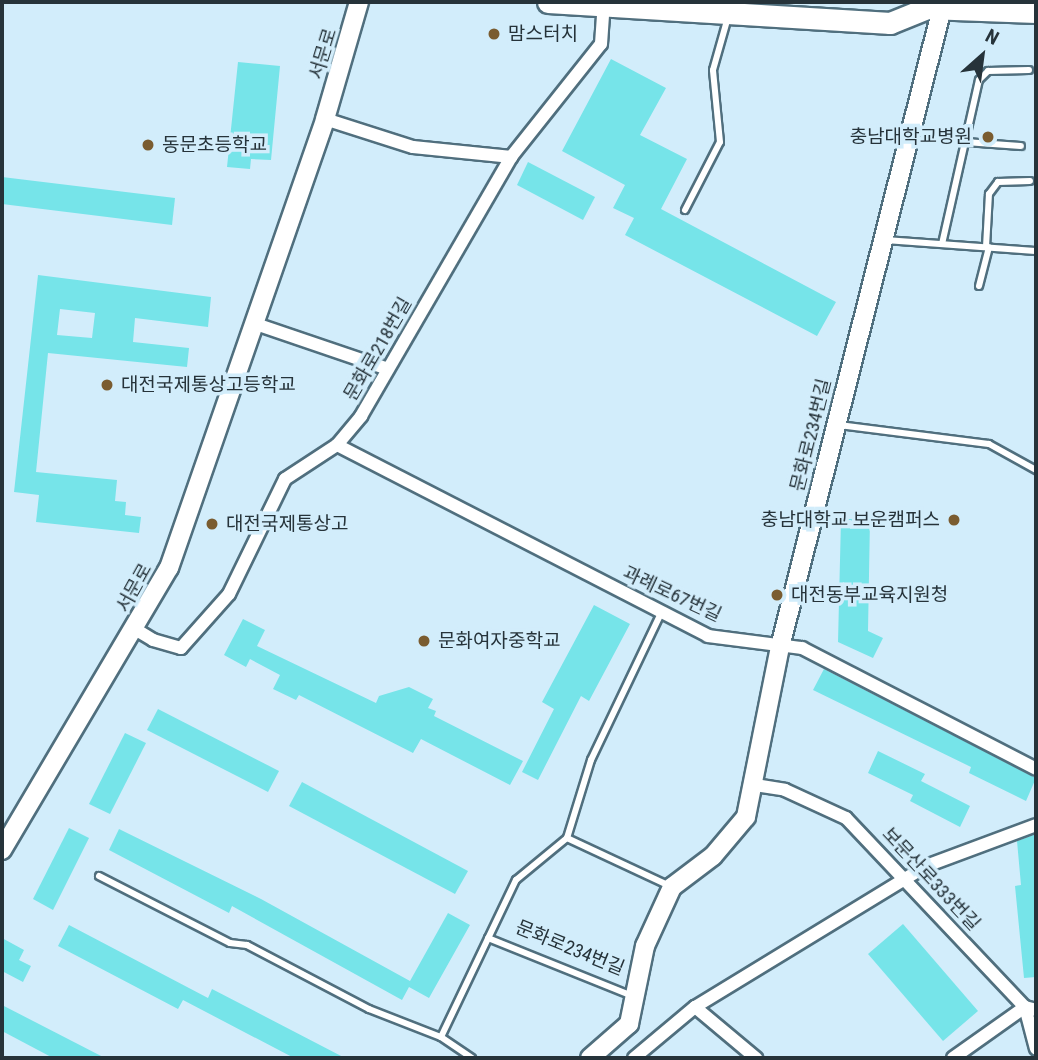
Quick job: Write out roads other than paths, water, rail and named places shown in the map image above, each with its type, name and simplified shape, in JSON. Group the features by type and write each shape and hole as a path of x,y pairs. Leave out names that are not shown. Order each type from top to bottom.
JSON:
{"main road":[{"name":"서문로","path":"2,850 135,629 169,568 191,516 325,119 359,2"},
{"path":"548,2 890,23 928,6 1036,12"},
{"name":"문화로234번길","path":"590,1058 629,1024 637,998 645,946 672,887 713,856 746,817 755,785 779,647 883,240 928,6"}],"street":[{"name":"문화로218번길","path":"135,629 153,640 181,648 229,594 285,479 337,444 361,416 511,157 601,44 604,5"},
{"path":"325,119 413,146 511,157"},
{"path":"256,324 388,369"},
{"name":"과례로67번길","path":"337,444 708,636 802,648 1036,769"},
{"name":"보문산로333번길","path":"755,785 785,790 846,818 1031,1009 1036,1049"},
{"path":"636,1058 695,1007 926,866 1036,825"},
{"path":"695,1007 756,1058"},
{"path":"953,1058 1031,1009"}],"lane":[{"path":"685,210 720,142 713,70 729,12"},
{"path":"942,244 979,80 988,71 1028,70"},
{"path":"965,142 1021,146"},
{"path":"979,286 987,247 989,194 998,182 1030,181"},
{"path":"883,240 1036,251"},
{"path":"836,425 989,444 1036,470"},
{"path":"441,1037 516,880 567,838 591,760 661,613"},
{"path":"567,838 672,887"},
{"path":"99,876 230,943 247,944 369,1009 441,1037 472,1058"},
{"name":"문화로234번길","path":"488,938 637,998"}],"place":[{"name":"맘스터치","path":"494,34"},
{"name":"충남대학교병원","path":"988,137"},
{"name":"동문초등학교","path":"148,145"},
{"name":"대전국제통상고등학교","path":"107,385"},
{"name":"충남대학교 보운캠퍼스","path":"954,520"},
{"name":"대전국제통상고","path":"212,524"},
{"name":"대전동부교육지원청","path":"777,595"},
{"name":"문화여자중학교","path":"424,641"}]}
